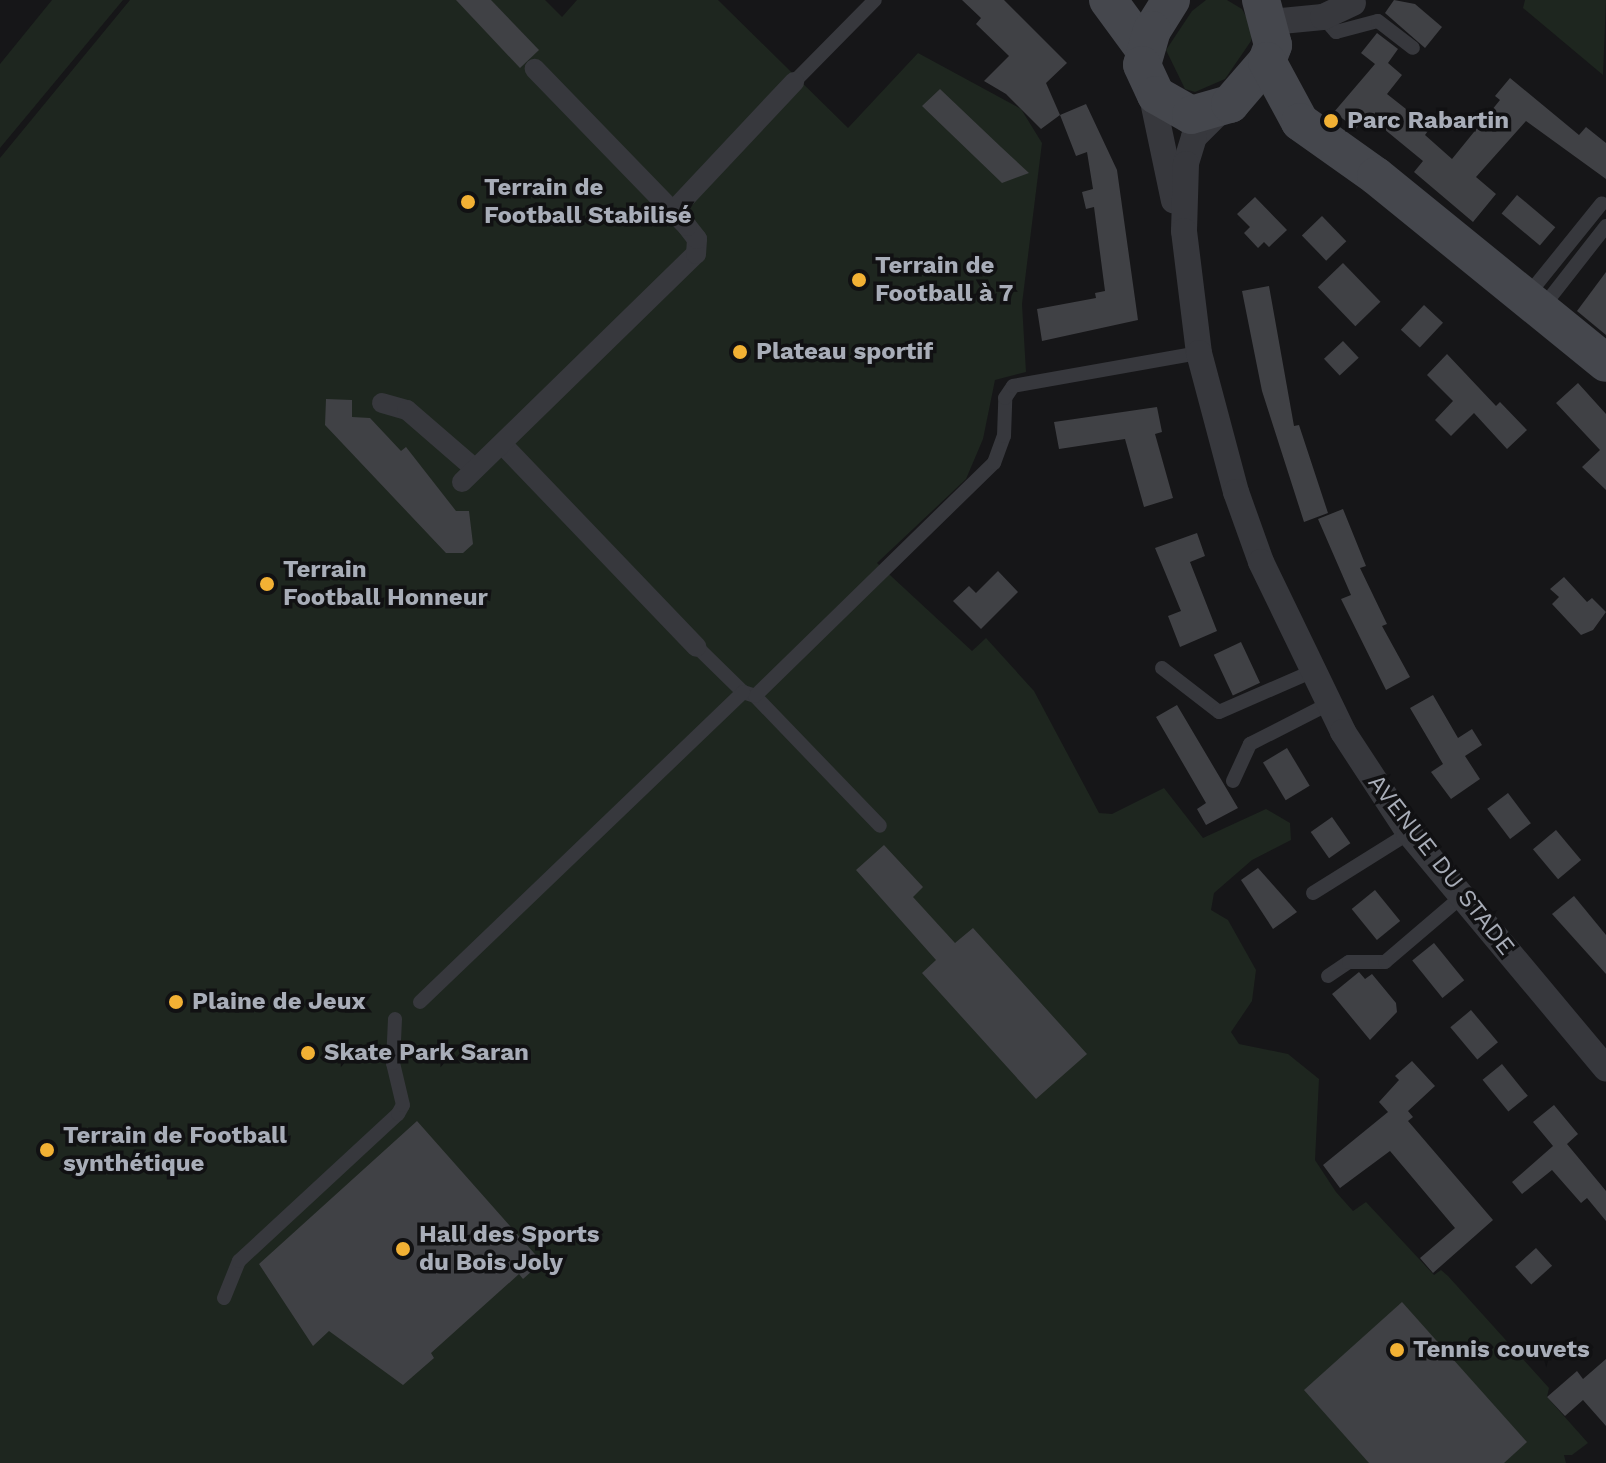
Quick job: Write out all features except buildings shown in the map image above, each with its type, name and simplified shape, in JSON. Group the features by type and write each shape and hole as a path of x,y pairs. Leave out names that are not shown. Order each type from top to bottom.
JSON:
{"main road":[{"path":"1108,0 1146,66 1178,112 1191,115 1227,106 1285,122 1300,122"},
{"path":"1146,66 1171,0"},
{"path":"1227,106 1267,61 1273,45 1266,11"},
{"path":"1267,61 1300,122 1606,363"}],"street":[{"path":"1266,11 1323,17 1353,3"},
{"name":"AVENUE DU STADE","path":"1146,66 1176,216 1184,231"},
{"path":"382,403 407,410 468,476 696,254 697,239 673,211 535,69"},
{"path":"673,211 794,82"},
{"name":"AVENUE DU STADE","path":"1227,106 1194,137 1186,164 1184,231 1199,353 1236,492 1311,672 1409,833 1606,1069"},
{"path":"502,444 697,647"}],"lane":[{"path":"794,82 875,0"},
{"path":"1323,17 1336,32 1378,21 1413,48"},
{"path":"1534,304 1602,203"},
{"path":"1534,304 1606,226"},
{"path":"420,1002 994,463 1004,436 1005,398 1013,386 1199,353"},
{"path":"697,647 749,694 880,826"},
{"path":"1162,668 1219,712 1311,672"},
{"path":"1233,781 1250,744 1328,704"},
{"path":"1313,893 1409,833"},
{"path":"1328,976 1349,962 1385,962 1461,897"},
{"path":"224,1298 239,1261 398,1114 403,1105 393,1063 395,1019"}],"shaded area":[{"path":"52,0 123,0 0,148 0,64"},
{"path":"130,0 545,0 562,17 577,0 718,0 848,128 918,53 1021,109 1042,143 1022,304 1026,372 995,380 983,439 966,479 877,563 972,651 986,638 1034,691 1099,813 1112,814 1164,788 1203,838 1266,809 1290,823 1291,840 1252,860 1214,893 1211,910 1228,920 1256,970 1252,1001 1231,1032 1239,1044 1288,1054 1319,1079 1315,1160 1336,1192 1353,1211 1366,1202 1434,1275 1441,1270 1448,1276 1549,1388 1547,1397 1588,1443 1572,1455 1564,1455 1566,1463 0,1463 0,158"},
{"path":"1206,0 1227,0 1242,9 1253,29 1251,41 1225,79 1195,92 1185,89 1166,50 1192,11"},
{"path":"1525,0 1606,0 1603,75 1523,8"}],"place":[{"name":"Parc Rabartin","path":"1331,121"},
{"name":"Terrain de Football Stabilisé","path":"468,202"},
{"name":"Terrain de Football à 7","path":"859,280"},
{"name":"Plateau sportif","path":"740,352"},
{"name":"Terrain Football Honneur","path":"267,584"},
{"name":"Plaine de Jeux","path":"176,1002"},
{"name":"Skate Park Saran","path":"308,1053"},
{"name":"Terrain de Football synthétique","path":"47,1150"},
{"name":"Hall des Sports du Bois Joly","path":"403,1249"},
{"name":"Tennis couvets","path":"1397,1350"}]}
